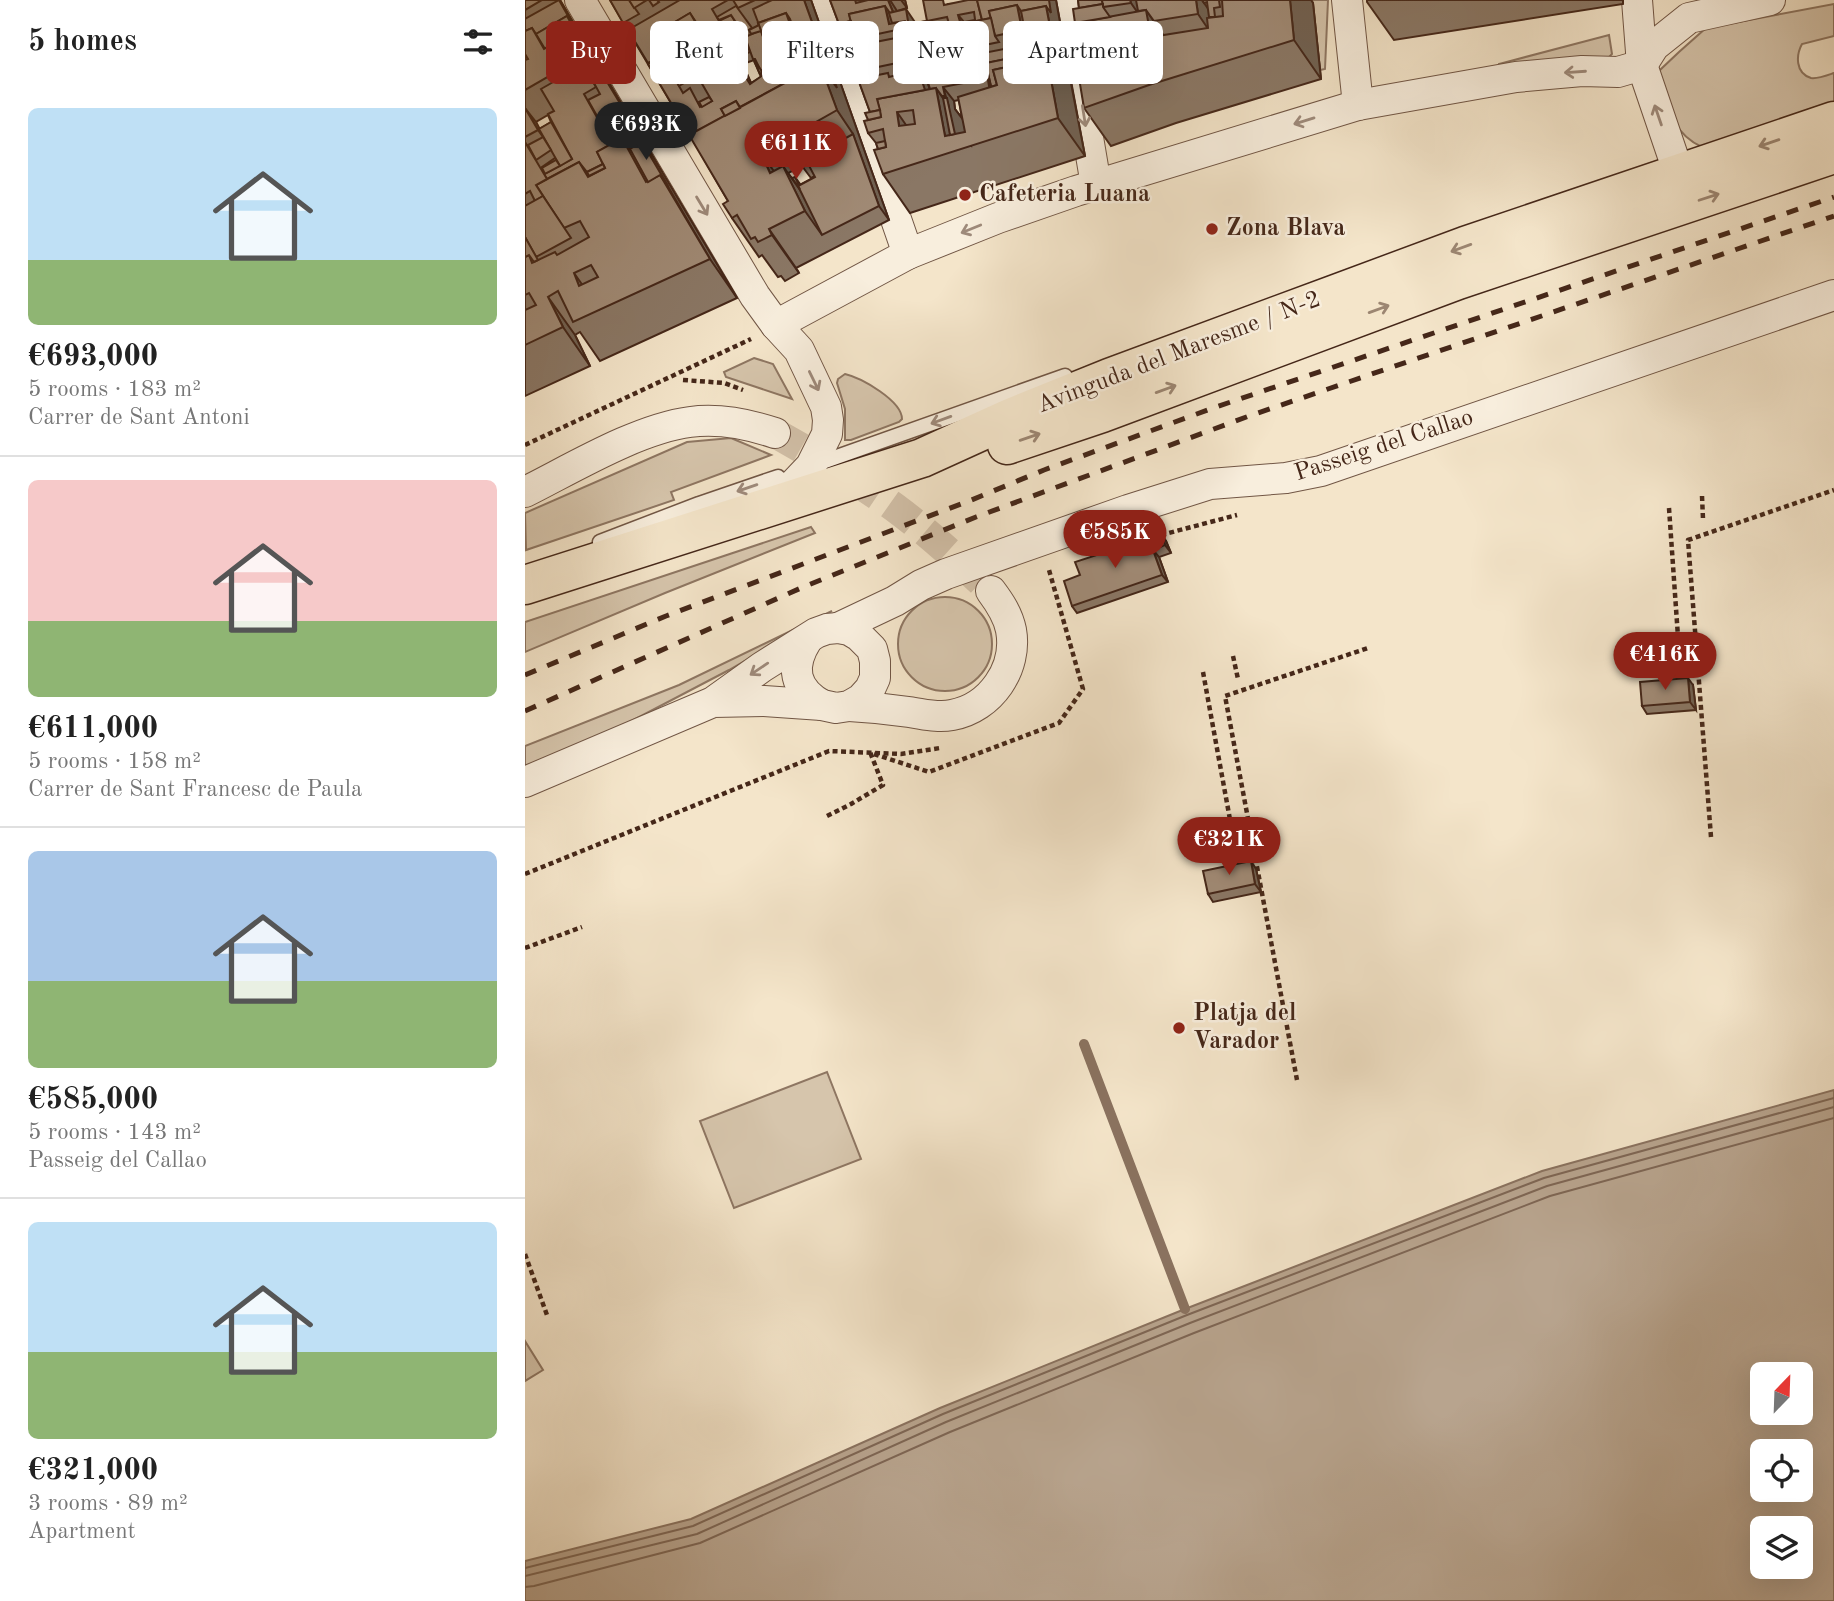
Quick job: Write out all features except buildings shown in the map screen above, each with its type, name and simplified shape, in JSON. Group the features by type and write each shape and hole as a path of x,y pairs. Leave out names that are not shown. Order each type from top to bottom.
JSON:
{"main road":[{"name":"Avinguda del Maresme / N-2","path":"536,581 922,458 1010,418 1097,383 1465,246 1834,121"},
{"name":"Avinguda del Maresme / N-2","path":"525,610 1102,413 1458,280 1834,155"}],"street":[{"path":"580,0 755,296 799,350 827,407 827,434 811,466 793,485 682,535"},
{"path":"820,0 908,254"},
{"path":"1065,0 1095,186"},
{"path":"1347,0 1358,105"},
{"path":"1637,3 1650,19 1689,18 1770,0"},
{"path":"1458,280 1494,260 1651,205 1669,193 1679,174 1642,65 1637,3"},
{"path":"776,325 908,254 997,218 1358,105 1515,77 1582,71 1618,72 1642,65 1654,46 1689,18"},
{"name":"Passeig del Callao","path":"525,782 713,702 816,633 838,628 946,575 1128,510 1210,484 1286,478 1321,471 1834,295"},
{"path":"525,492 619,445 675,424 730,422 775,433"},
{"name":"Passeig del Callao","path":"713,702 764,701 836,705 936,717 955,715 975,707 993,692 1005,675 1010,659 1011,628 1004,608 991,592"},
{"path":"807,640 797,661 797,675 801,688 810,698 836,705 861,699 870,689 883,617 895,601"},
{"path":"838,628 859,636 896,697 915,713"}],"lane":[{"path":"1166,342 1257,312 1333,295"},
{"path":"536,581 567,558 594,544 699,504 1077,372"}],"path":[{"path":"525,445 756,337 776,325"},
{"path":"683,380 724,383"},
{"path":"1711,837 1688,540 1834,490"},
{"path":"1702,496 1703,519"},
{"path":"1669,508 1678,637"},
{"path":"1297,1080 1225,696 1368,648"},
{"path":"1233,656 1238,679"},
{"path":"1203,673 1231,825"},
{"path":"525,874 829,751 870,752 883,785 827,816"},
{"path":"525,948 582,927"},
{"path":"525,1254 547,1315"}],"shaded area":[{"path":"1312,0 1328,0 1325,69 1320,70"},
{"path":"1834,4 1834,36 1802,44 1798,63 1802,72 1811,78 1834,73 1834,106 1702,147 1677,126 1657,75 1706,28"},
{"path":"1609,35 1612,54 1609,57 1499,66 1499,64"},
{"path":"754,358 773,364 792,399 726,377 724,372"},
{"path":"845,374 871,385 888,398 900,412 902,419 845,440 845,409 837,383"},
{"path":"731,438 771,455 671,492 674,500 526,550 525,513 687,442"},
{"path":"811,527 815,533 525,652 525,622"},
{"path":"945,597 963,601 978,611 988,626 992,644 988,662 978,677 963,687 945,691 927,687 912,677 902,662 898,644 902,626 912,611 927,601"},
{"path":"832,611 729,670 622,726 525,767 525,746 679,685"},
{"path":"827,1072 861,1159 734,1208 700,1121"},
{"path":"525,1341 543,1370 525,1381"}],"water":[{"path":"1834,1090 1834,1601 525,1601 525,1561 691,1519 940,1408 1185,1309 1542,1171"}],"waterway":[{"path":"1084,1044 1185,1309"}],"tunnel":[{"path":"775,433 836,468 894,507 991,591"}],"railway":[{"path":"525,675 666,616 1044,470 1213,408 1834,197"},
{"path":"525,711 801,588 976,517 1249,416 1834,216"}],"place":[{"name":"Cafeteria Luana","path":"965,195"},
{"name":"Zona Blava","path":"1212,229"},
{"name":"Platja del Varador","path":"1179,1028"}]}
